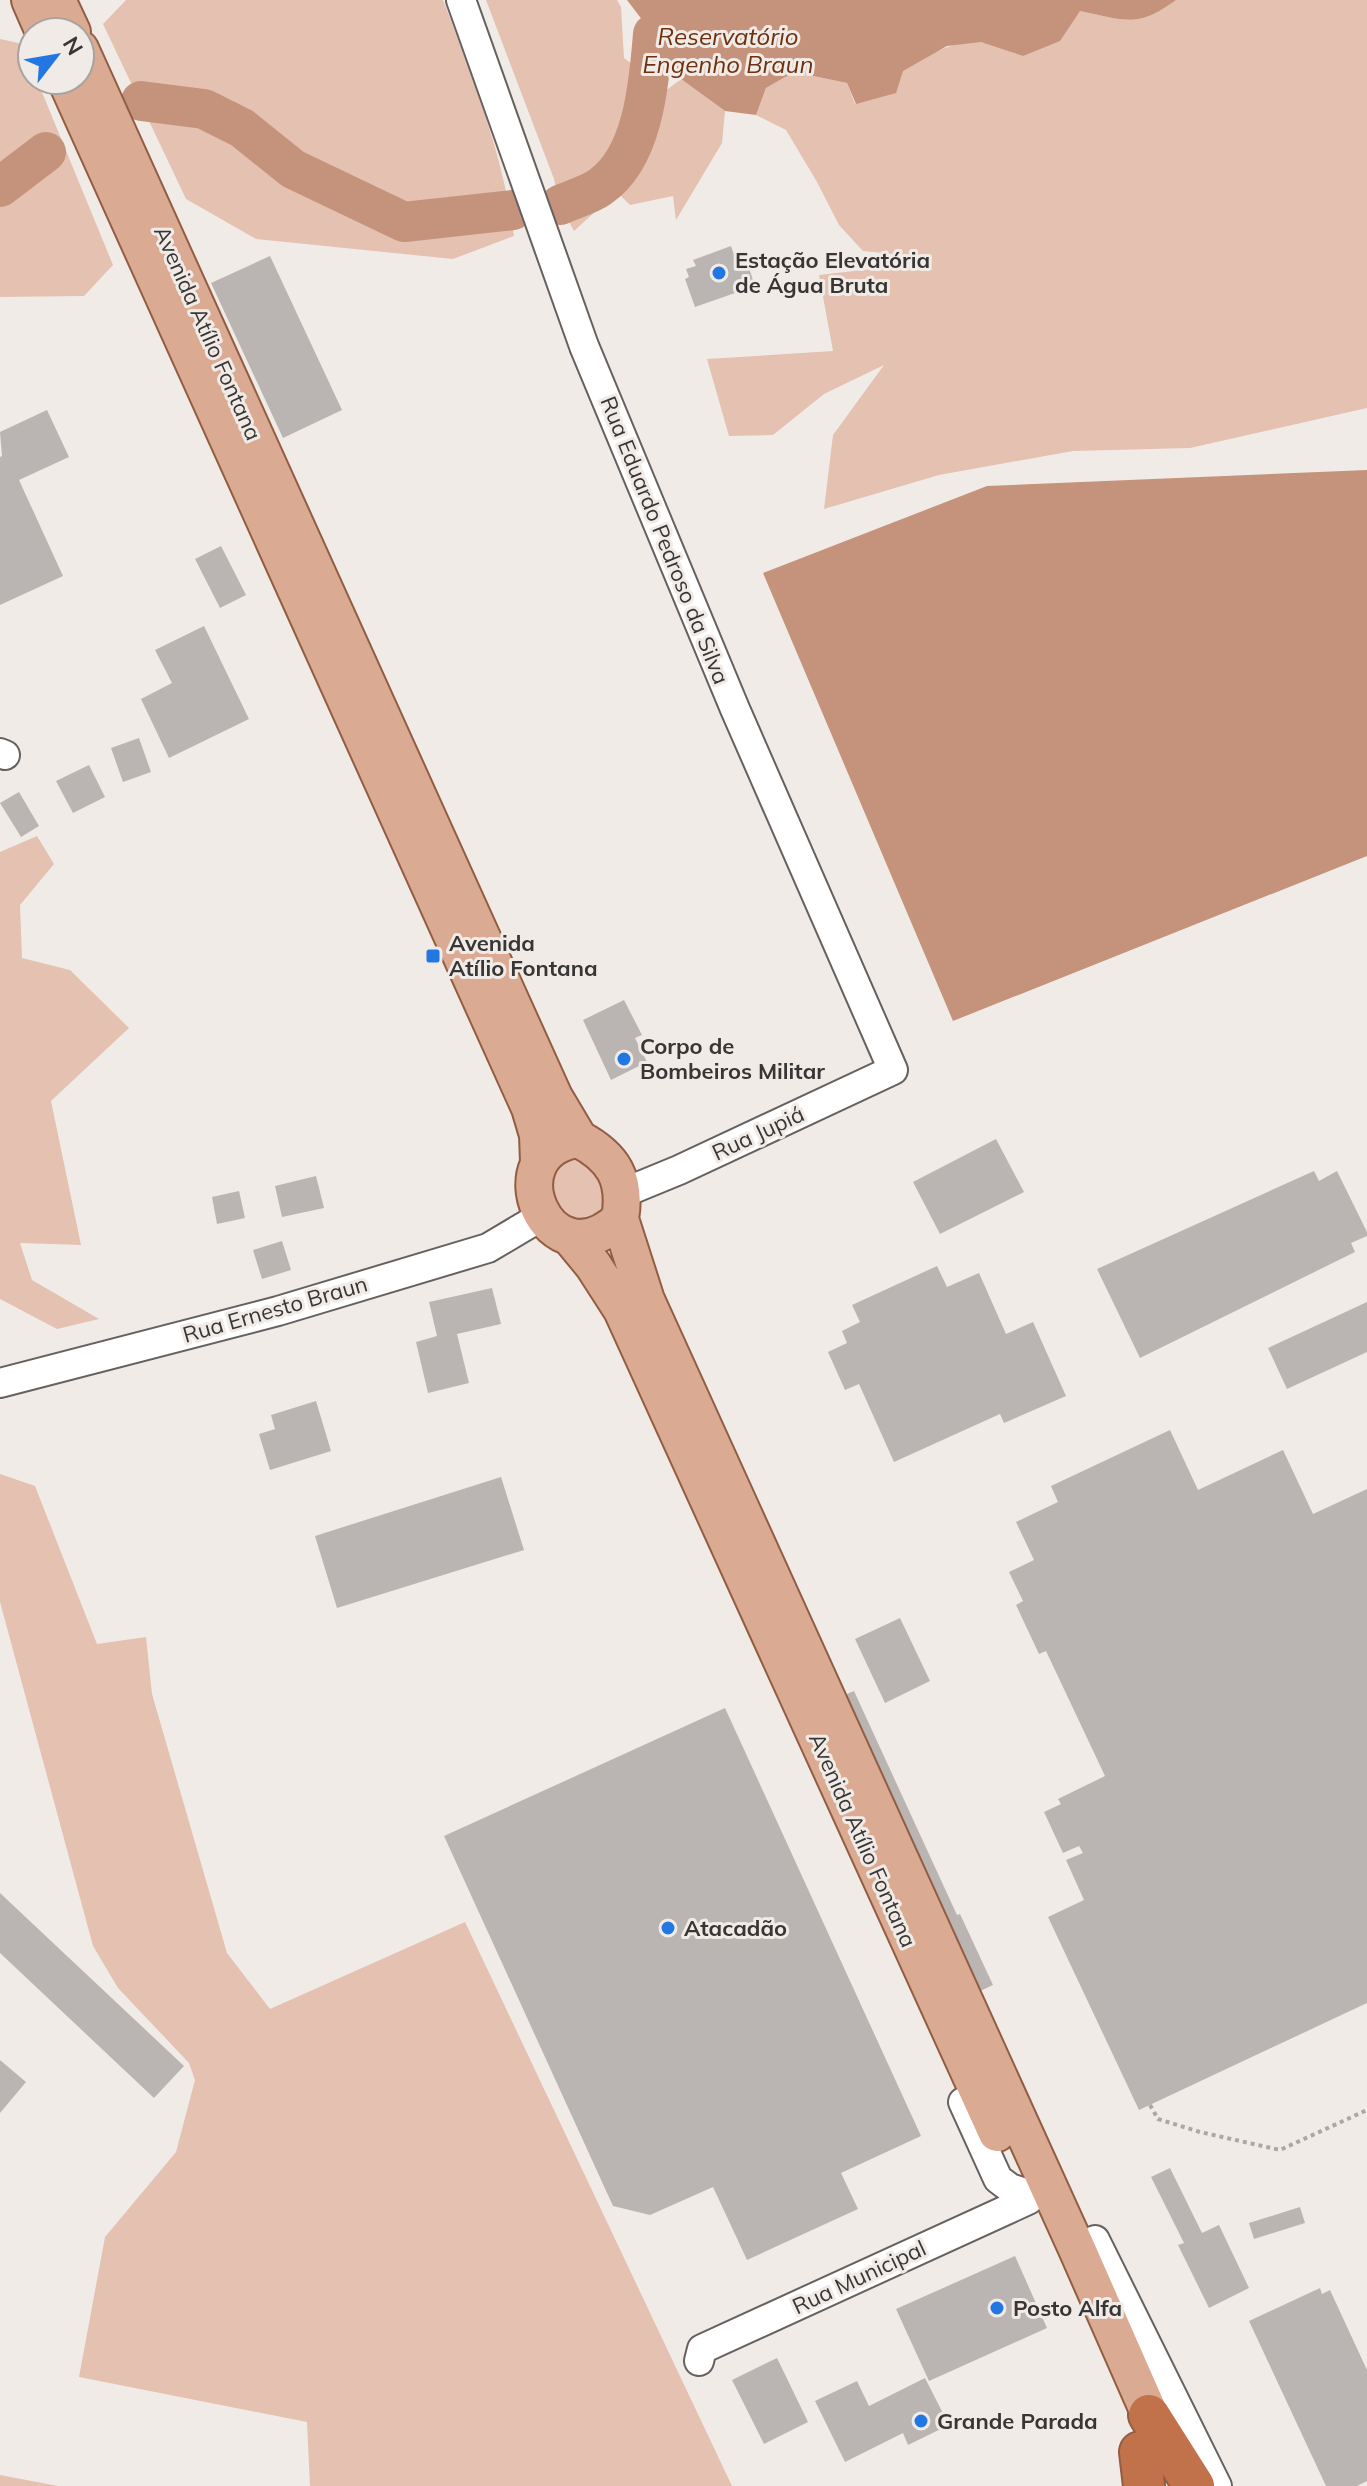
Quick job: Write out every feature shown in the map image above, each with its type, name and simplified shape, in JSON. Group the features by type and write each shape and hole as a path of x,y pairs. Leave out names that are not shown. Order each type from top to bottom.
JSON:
{"highway":[{"path":"1147,2460 1209,2485"}],"main road":[{"name":"Avenida Atílio Fontana","path":"96,84 554,1097 579,1139"},
{"name":"Avenida Atílio Fontana","path":"73,96 530,1108 538,1135 539,1162"},
{"path":"579,1139 598,1149 611,1163 621,1206 607,1231 589,1239 556,1227 534,1198 534,1180 539,1162 562,1141 579,1139"},
{"name":"Avenida Atílio Fontana","path":"621,1206 646,1300 1086,2245 1147,2460"},
{"name":"Avenida Atílio Fontana","path":"556,1227 593,1265 622,1310 952,2039 1147,2460"}],"street":[{"name":"Rua Eduardo Pedroso da Silva","path":"461,0 584,346 735,709 893,1070"},
{"name":"Rua Jupiá","path":"621,1206 679,1170 893,1070"},
{"name":"Rua Ernesto Braun","path":"0,1383 278,1311 556,1227"},
{"name":"Rua Municipal","path":"699,2361 702,2349 1026,2196"},
{"path":"1086,2245 1209,2485"}],"path":[{"path":"1150,2105 1158,2119 1280,2150 1367,2110"}],"shaded area":[{"path":"126,0 443,0 495,146 514,236 453,259 256,239 186,199 103,24"},
{"path":"486,0 617,0 621,7 624,58 649,77 660,95 681,79 725,111 722,143 676,220 673,196 630,205 621,196 597,210 574,231 560,205 554,179"},
{"path":"1176,0 1367,0 1367,408 1190,448 1073,451 939,475 824,509 833,435 884,365 824,394 773,435 729,436 707,359 833,351 819,275 880,268 903,255 863,251 839,225 786,130 756,115 766,88 794,72 847,83 855,104 898,73 948,47 981,42 1023,56 1080,11 1120,19 1140,19"},
{"path":"0,39 16,42 16,96 44,96 113,265 84,296 0,297"},
{"path":"37,836 54,864 20,905 22,958 70,970 129,1028 51,1101 81,1245 20,1243 32,1280 99,1319 57,1329 0,1299 0,852"},
{"path":"561,1154 590,1159 608,1197 603,1213 580,1221 562,1211 548,1186"},
{"path":"0,1474 35,1486 97,1644 146,1637 152,1694 227,1953 270,2009 465,1922 732,2486 310,2486 307,2422 79,2377 105,2237 176,2152 195,2080 189,2063 118,1988 93,1946 0,1602"},
{"path":"0,2475 58,2486 0,2486"}],"water":[{"name":"Reservatório Engenho Braun","path":"627,0 1176,0 1140,19 1120,19 1080,11 1060,41 1023,56 981,42 947,46 903,71 896,93 856,104 847,83 794,72 766,88 756,115 725,111 681,79"},
{"path":"1367,470 1367,856 953,1021 763,573 987,486"}],"building":[{"name":"Estação Elevatória de Água Bruta","path":"731,246 737,263 746,259 755,286 695,307 685,279 689,277 686,269 696,266 693,260"},
{"path":"270,256 342,410 283,438 211,283"},
{"path":"47,410 69,457 19,480 63,576 0,605 0,432"},
{"path":"221,546 246,595 220,608 195,559"},
{"path":"204,626 249,719 169,758 141,699 172,683 155,650"},
{"path":"139,738 151,772 123,782 111,748"},
{"path":"89,765 105,797 73,813 56,781"},
{"path":"19,792 39,826 21,837 0,803"},
{"path":"624,1000 642,1035 635,1038 647,1062 611,1080 583,1020"},
{"path":"996,1139 1024,1192 940,1234 913,1182"},
{"path":"1314,1171 1319,1181 1337,1171 1367,1232 1367,1236 1351,1243 1355,1252 1140,1358 1097,1269"},
{"path":"316,1176 324,1208 282,1217 275,1186"},
{"path":"239,1191 245,1218 217,1224 212,1197"},
{"path":"282,1241 291,1270 262,1279 253,1250"},
{"path":"937,1266 947,1287 979,1273 1006,1334 1033,1322 1066,1396 1004,1423 1000,1414 894,1462 859,1384 845,1390 828,1352 847,1343 842,1331 860,1322 852,1305"},
{"path":"492,1288 501,1324 457,1334 469,1383 428,1393 416,1342 437,1336 429,1302"},
{"path":"1367,1302 1367,1352 1287,1389 1268,1348"},
{"path":"316,1401 331,1451 270,1470 259,1434 275,1429 271,1415"},
{"path":"1170,1430 1198,1490 1283,1450 1313,1514 1367,1489 1367,2003 1139,2110 1048,1917 1084,1900 1066,1860 1083,1853 1079,1846 1063,1853 1044,1812 1061,1804 1058,1799 1105,1776 1046,1651 1039,1654 1016,1605 1023,1601 1009,1572 1034,1560 1016,1522 1058,1502 1051,1486"},
{"path":"501,1477 524,1550 337,1608 315,1536"},
{"path":"900,1618 930,1681 885,1703 855,1639"},
{"path":"854,1691 957,1915 960,1914 993,1985 978,1992 842,1696"},
{"path":"725,1708 921,2136 841,2173 858,2209 747,2260 713,2187 650,2215 613,2206 444,1836"},
{"path":"0,1893 184,2066 154,2098 0,1953"},
{"path":"0,2060 26,2082 0,2113"},
{"path":"1170,2168 1202,2233 1219,2225 1249,2288 1209,2308 1178,2245 1184,2243 1151,2177"},
{"path":"1300,2207 1305,2223 1254,2239 1249,2223"},
{"path":"1015,2256 1047,2328 929,2381 896,2309"},
{"path":"1320,2288 1322,2294 1330,2290 1367,2370 1367,2481 1357,2486 1326,2486 1249,2321"},
{"path":"777,2358 808,2422 764,2444 732,2380"},
{"path":"925,2378 949,2425 908,2445 903,2433 845,2462 815,2401 857,2381 869,2406"}],"waterway":[{"path":"560,205 586,195 615,174 626,157 642,117 653,34 701,0"},
{"path":"141,101 204,109 242,128 293,169 404,222 513,210"},
{"path":"0,187 46,152"}],"place":[{"name":"Estação Elevatória de Água Bruta","path":"719,273"},
{"name":"Avenida Atílio Fontana","path":"433,956"},
{"name":"Corpo de Bombeiros Militar","path":"624,1059"},
{"name":"Atacadão","path":"668,1928"},
{"name":"Posto Alfa","path":"997,2308"},
{"name":"Grande Parada","path":"921,2421"}]}
